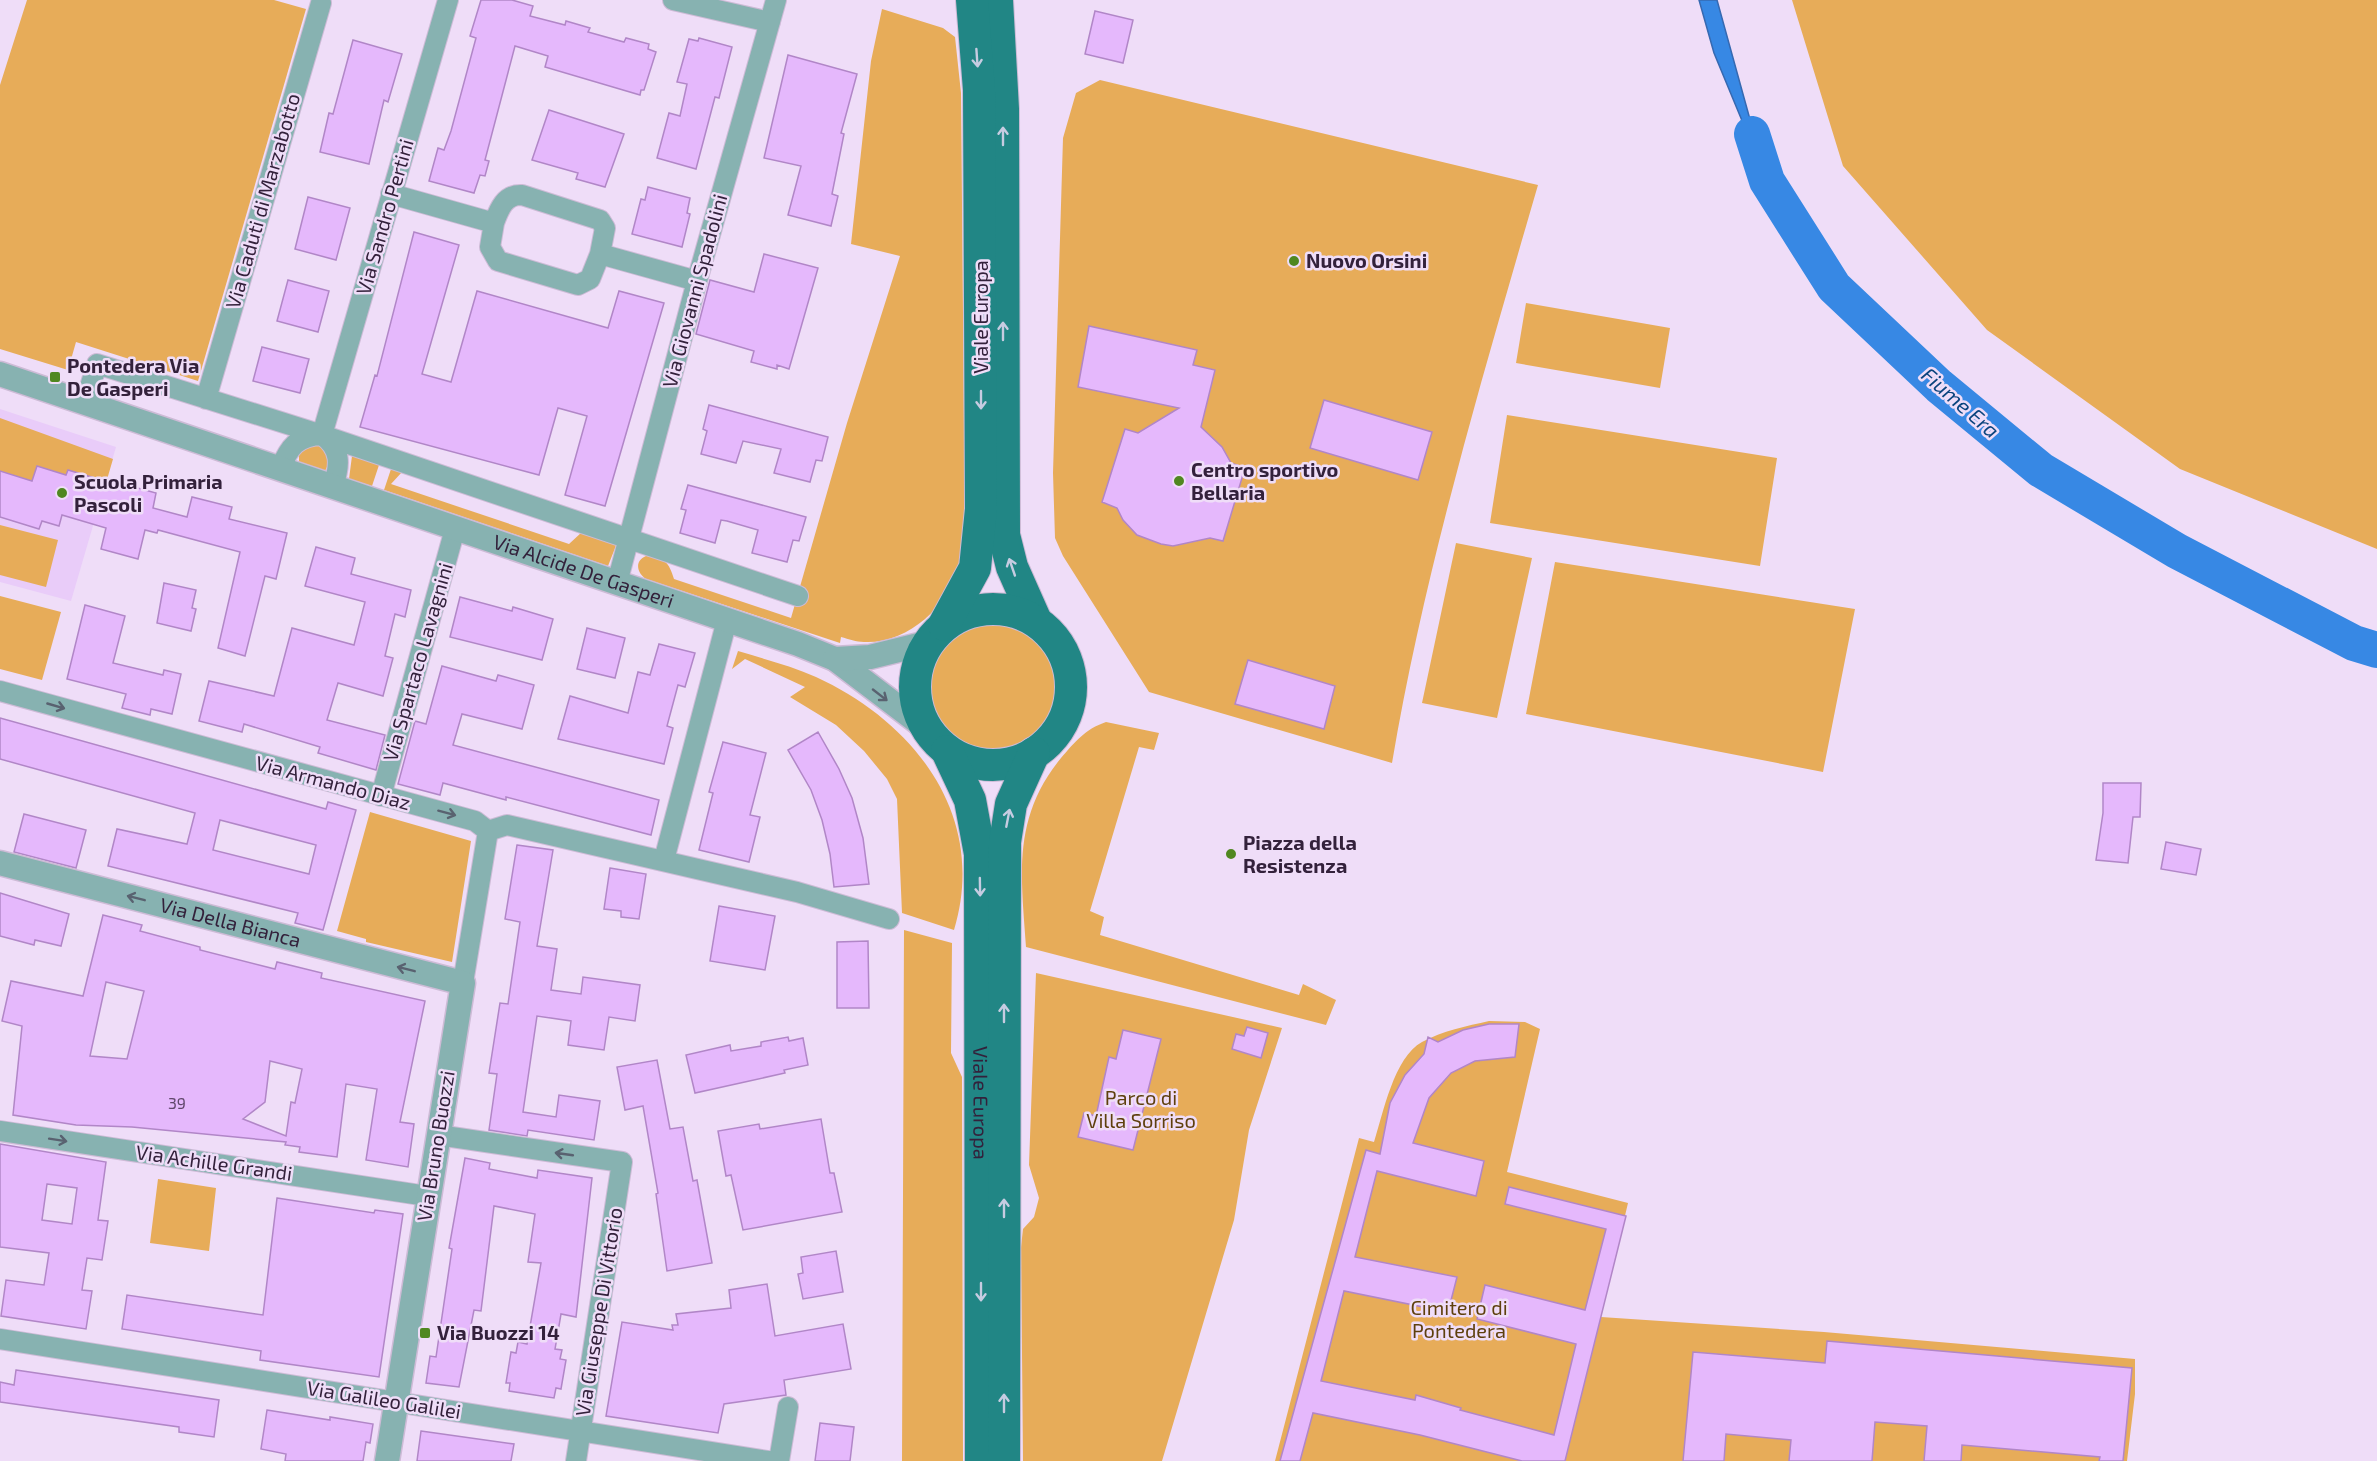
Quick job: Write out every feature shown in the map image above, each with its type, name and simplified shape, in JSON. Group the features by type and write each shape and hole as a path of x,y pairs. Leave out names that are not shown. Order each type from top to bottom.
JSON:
{"main road":[{"name":"Viale Europa","path":"972,0 979,90 981,509 975,568 959,601 918,664 914,686 917,708 970,800 980,854 981,1461"},
{"name":"Viale Europa","path":"937,740 968,761 990,766 1020,760 1046,745 1063,722 1070,696 1071,683 1060,646 1036,621 1014,574 1004,535 1003,109 997,0"},
{"name":"Viale Europa","path":"936,634 960,615 988,608 1007,610 1036,621"},
{"name":"Viale Europa","path":"1005,1461 1005,842 1011,804 1034,753"}],"street":[{"name":"Via Sandro Pertini","path":"322,435 448,0"},
{"path":"673,0 770,22"},
{"name":"Via Giovanni Spadolini","path":"617,583 697,281 776,0"},
{"name":"Via Caduti di Marzabotto","path":"206,399 321,3"},
{"path":"391,194 494,223"},
{"path":"511,195 522,195 596,216 605,228 600,254 591,279 578,285 498,261 490,247 494,223 511,195"},
{"path":"600,254 697,281"},
{"path":"85,403 97,364 322,435 798,596"},
{"name":"Via Alcide De Gasperi","path":"0,374 727,620 835,659 937,740"},
{"path":"280,469 289,448 297,440 322,435 329,440 338,456 339,466 333,486"},
{"name":"Via Spartaco Lavagnini","path":"381,796 455,529"},
{"path":"664,860 727,620"},
{"name":"Via Alcide De Gasperi","path":"835,659 885,655 936,634"},
{"name":"Via Armando Diaz","path":"0,691 476,820 488,831"},
{"path":"488,831 507,825 797,892 889,919"},
{"name":"Via Bruno Buozzi","path":"387,1461 427,1196 488,831"},
{"name":"Via Della Bianca","path":"0,863 463,983"},
{"name":"Via Achille Grandi","path":"0,1131 427,1196"},
{"name":"Via Giuseppe Di Vittorio","path":"438,1135 622,1162 576,1461"},
{"name":"Via Galileo Galilei","path":"0,1339 768,1461"},
{"path":"779,1461 788,1407"}],"shaded area":[{"path":"0,409 116,447 71,601 0,582"}],"green space":[{"path":"27,0 274,0 306,9 198,381 76,342 68,370 0,349 0,85"},
{"path":"1792,0 2377,0 2377,549 2180,469 1987,330 1843,166"},
{"path":"882,9 943,28 955,37 961,93 965,534 960,563 953,582 945,596 924,620 896,637 861,642 841,637 840,643 646,579 641,574 638,564 646,556 661,559 670,568 674,579 791,618 847,423 900,256 851,244 871,61"},
{"path":"1100,80 1538,185 1476,400 1438,545 1405,690 1392,763 1149,692 1063,556 1055,538 1053,473 1063,138 1076,93"},
{"path":"1526,303 1670,328 1660,388 1516,363"},
{"path":"1507,415 1777,458 1760,566 1490,523"},
{"path":"0,418 113,459 94,524 95,478 68,470 66,475 37,467 32,481 0,471"},
{"path":"319,445 325,448 329,463 325,471 299,462 299,452 305,446"},
{"path":"352,456 379,465 372,486 349,479"},
{"path":"391,469 402,472 391,484 569,544 582,532 617,543 608,566 384,490"},
{"path":"0,525 58,540 46,587 0,575"},
{"path":"1456,543 1532,558 1497,718 1422,703"},
{"path":"1555,562 1855,609 1823,772 1526,714"},
{"path":"0,596 61,612 42,680 0,669"},
{"path":"991,621 1016,626 1038,640 1052,662 1057,687 1052,712 1038,734 1016,748 991,753 966,748 944,734 930,712 925,687 930,662 944,640 966,626"},
{"path":"738,651 807,673 852,696 885,720 913,747 935,778 952,812 961,849 962,889 954,930 902,913 897,799 887,779 864,751 836,725 790,697 805,687 745,659 732,669"},
{"path":"1106,722 1159,733 1154,750 1139,747 1090,911 1104,917 1100,935 1299,995 1303,984 1336,1000 1326,1025 1026,947 1022,896 1023,848 1034,803 1045,780 1061,758 1086,732"},
{"path":"370,812 471,841 452,962 366,942 366,939 337,931"},
{"path":"904,930 952,943 951,1053 962,1077 963,1461 902,1461"},
{"name":"Parco di Villa Sorriso","path":"1036,973 1282,1028 1249,1130 1234,1220 1162,1461 1023,1461 1021,1247 1023,1229 1034,1217 1039,1198 1029,1165"},
{"name":"Cimitero di Pontedera","path":"1489,1021 1525,1022 1540,1029 1507,1172 1628,1203 1601,1317 1824,1332 2135,1359 2135,1394 2127,1461 1275,1461 1359,1138 1374,1142 1391,1087 1412,1049 1438,1035"},
{"path":"158,1179 216,1188 209,1251 150,1243"}],"water":[{"path":"1699,0 1717,0 1767,181 1714,53"}],"building":[{"path":"481,0 512,0 533,6 530,16 565,25 566,21 590,28 588,32 624,42 626,38 649,44 648,49 656,52 644,90 641,90 640,95 545,67 548,56 515,46 485,160 489,161 485,176 480,175 474,193 429,181 438,148 444,150 451,131 476,38 470,36"},
{"path":"1095,11 1133,20 1123,63 1085,54"},
{"path":"699,38 732,47 719,98 715,97 696,169 657,158 669,113 680,116 687,84 677,82 689,39 698,41"},
{"path":"353,40 402,54 388,102 384,100 369,164 320,152 329,113 333,114"},
{"path":"788,55 857,74 841,133 844,134 832,194 838,196 831,226 788,215 801,166 764,158"},
{"path":"549,110 624,134 605,187 576,179 578,173 532,160"},
{"path":"648,187 690,198 687,213 690,214 682,247 632,234 641,199 645,200"},
{"path":"308,197 350,208 336,260 295,249"},
{"path":"414,232 459,245 422,374 451,382 477,291 608,328 619,291 664,303 605,506 565,495 587,416 558,408 539,475 360,427 375,375 377,376"},
{"path":"764,254 818,268 789,369 777,365 777,369 751,362 754,351 696,334 710,280 754,292"},
{"path":"288,280 329,291 318,332 277,321"},
{"path":"1089,326 1197,350 1193,365 1215,370 1201,427 1222,447 1231,463 1245,468 1223,541 1210,538 1173,546 1161,544 1137,535 1123,520 1117,508 1102,502 1125,429 1138,433 1179,408 1078,387"},
{"path":"262,347 309,359 300,393 253,381"},
{"path":"1324,400 1432,432 1418,480 1310,448"},
{"path":"709,405 828,437 822,461 816,460 810,482 774,473 781,449 743,441 736,463 701,454 707,431 703,429"},
{"path":"37,466 66,475 68,470 118,485 119,483 156,493 153,508 187,517 192,497 232,507 229,519 287,533 276,579 265,576 245,656 218,648 240,552 158,530 157,533 145,530 138,559 101,549 106,528 62,515 59,526 42,521 39,529 0,517 0,471 32,481"},
{"path":"688,485 806,517 799,541 793,540 787,562 752,553 758,530 727,521 721,520 715,543 680,533 686,510 681,509"},
{"path":"316,547 355,558 351,574 411,590 405,617 395,614 385,656 393,658 383,696 338,683 327,720 385,735 376,770 318,753 320,747 244,724 242,732 199,721 209,681 274,696 292,628 354,645 365,602 305,586"},
{"path":"164,583 196,590 192,608 196,609 191,631 157,623"},
{"path":"460,597 512,611 513,607 553,619 542,660 450,637"},
{"path":"85,605 125,616 113,663 163,675 164,670 181,674 172,714 151,709 150,715 122,708 126,694 67,679"},
{"path":"587,628 625,638 615,678 577,669"},
{"path":"659,644 695,653 685,687 678,685 667,726 673,728 664,764 558,739 570,696 628,713 638,672 650,675"},
{"path":"1248,660 1335,686 1324,729 1235,704"},
{"path":"442,666 496,681 498,675 534,685 522,729 462,714 453,745 659,800 651,835 443,783 440,795 398,784 415,721 426,724"},
{"path":"0,718 326,809 328,802 356,810 323,930 295,923 298,913 108,866 117,829 187,844 195,813 0,759","holes":["220,820 316,845 309,874 213,850"]},
{"path":"818,732 852,798 863,838 869,884 834,887 830,854 822,820 811,790 788,750"},
{"path":"723,742 766,753 750,815 760,817 749,862 699,850 713,793 709,792"},
{"path":"2103,783 2141,783 2140,817 2133,817 2128,863 2096,860 2103,813"},
{"path":"24,814 86,830 76,868 14,852"},
{"path":"2166,842 2201,849 2196,875 2161,869"},
{"path":"517,845 553,850 537,946 557,949 551,990 581,994 583,977 640,985 635,1021 609,1017 604,1050 568,1045 571,1021 537,1016 523,1112 556,1117 559,1095 600,1101 594,1140 528,1130 527,1136 489,1130 497,1074 489,1073 500,1003 508,1004 520,922 505,919"},
{"path":"610,868 646,874 639,919 621,917 621,911 604,909"},
{"path":"0,893 69,914 61,946 35,940 34,945 0,936"},
{"path":"719,906 775,916 765,970 710,961"},
{"path":"103,915 142,925 140,931 200,947 200,950 275,969 277,962 322,973 321,978 425,1001 400,1122 414,1124 408,1167 366,1160 377,1089 346,1084 337,1157 299,1152 300,1147 285,1145 286,1142 132,1127 76,1125 13,1115 22,1026 2,1021 11,981 83,996","holes":["106,982 144,991 127,1059 90,1056","270,1061 302,1069 295,1103 291,1102 286,1136 243,1119 265,1102"]},
{"path":"868,941 869,1008 837,1008 837,942"},
{"path":"1489,1024 1519,1024 1515,1057 1475,1061 1451,1073 1429,1098 1413,1143 1484,1161 1476,1196 1377,1171 1355,1257 1457,1277 1448,1312 1344,1291 1321,1381 1415,1400 1416,1395 1461,1408 1460,1410 1554,1435 1576,1344 1477,1319 1485,1285 1585,1310 1606,1229 1505,1204 1509,1187 1626,1216 1565,1461 1522,1461 1420,1435 1313,1413 1300,1461 1280,1461 1366,1150 1380,1154 1390,1103 1405,1075 1424,1054 1428,1037 1438,1042 1463,1030"},
{"path":"1247,1027 1268,1033 1261,1058 1232,1049 1236,1034 1244,1036"},
{"path":"1123,1030 1161,1039 1133,1150 1078,1137 1084,1113 1096,1116 1109,1057 1116,1059"},
{"path":"788,1037 789,1041 803,1038 808,1065 784,1070 785,1073 695,1093 686,1055 730,1045 731,1051 761,1046 761,1042"},
{"path":"657,1060 670,1129 683,1127 693,1181 697,1180 712,1263 667,1271 656,1194 658,1193 643,1106 625,1110 617,1067"},
{"path":"821,1119 830,1173 834,1173 842,1212 743,1230 731,1175 726,1176 718,1131 759,1124 760,1129"},
{"path":"0,1144 106,1162 98,1220 108,1221 102,1260 87,1258 82,1290 92,1291 86,1329 1,1316 6,1280 44,1285 49,1253 0,1247","holes":["47,1184 77,1188 72,1224 42,1220"]},
{"path":"465,1158 490,1163 489,1169 537,1178 538,1170 592,1178 576,1317 561,1314 555,1349 562,1350 560,1359 566,1360 561,1389 556,1388 554,1398 509,1391 510,1383 506,1383 511,1352 516,1353 518,1342 527,1344 541,1263 528,1262 535,1214 494,1206 481,1311 474,1310 459,1387 426,1383 430,1356 436,1357 452,1249 449,1248"},
{"path":"277,1198 374,1213 375,1210 403,1214 379,1377 260,1360 261,1351 122,1329 127,1295 263,1315"},
{"path":"836,1251 843,1292 803,1299 798,1274 803,1273 801,1257"},
{"path":"767,1284 775,1336 843,1324 851,1369 784,1380 786,1395 724,1404 718,1433 606,1416 622,1322 673,1330 672,1325 678,1325 676,1314 731,1308 729,1290"},
{"path":"1827,1341 2132,1368 2123,1461 2099,1461 2100,1457 1962,1445 1961,1461 1924,1461 1927,1426 1875,1422 1872,1461 1789,1461 1791,1440 1726,1434 1724,1461 1683,1461 1693,1352 1825,1363"},
{"path":"16,1370 219,1400 214,1437 179,1432 179,1427 0,1402 0,1382 14,1385"},
{"path":"267,1410 373,1424 370,1443 366,1442 363,1461 285,1461 286,1454 261,1449"},
{"path":"820,1423 854,1427 850,1461 815,1461"},
{"path":"421,1431 514,1444 511,1461 417,1461"}],"waterway":[{"name":"Fiume Era","path":"1752,134 1767,181 1834,287 1939,386 2041,470 2177,551 2354,643 2377,650"}],"place":[{"name":"Nuovo Orsini","path":"1294,261"},
{"name":"Pontedera Via De Gasperi","path":"55,377"},
{"name":"Centro sportivo Bellaria","path":"1179,481"},
{"name":"Scuola Primaria Pascoli","path":"62,493"},
{"name":"Piazza della Resistenza","path":"1231,854"},
{"name":"Via Buozzi 14","path":"425,1333"}]}
